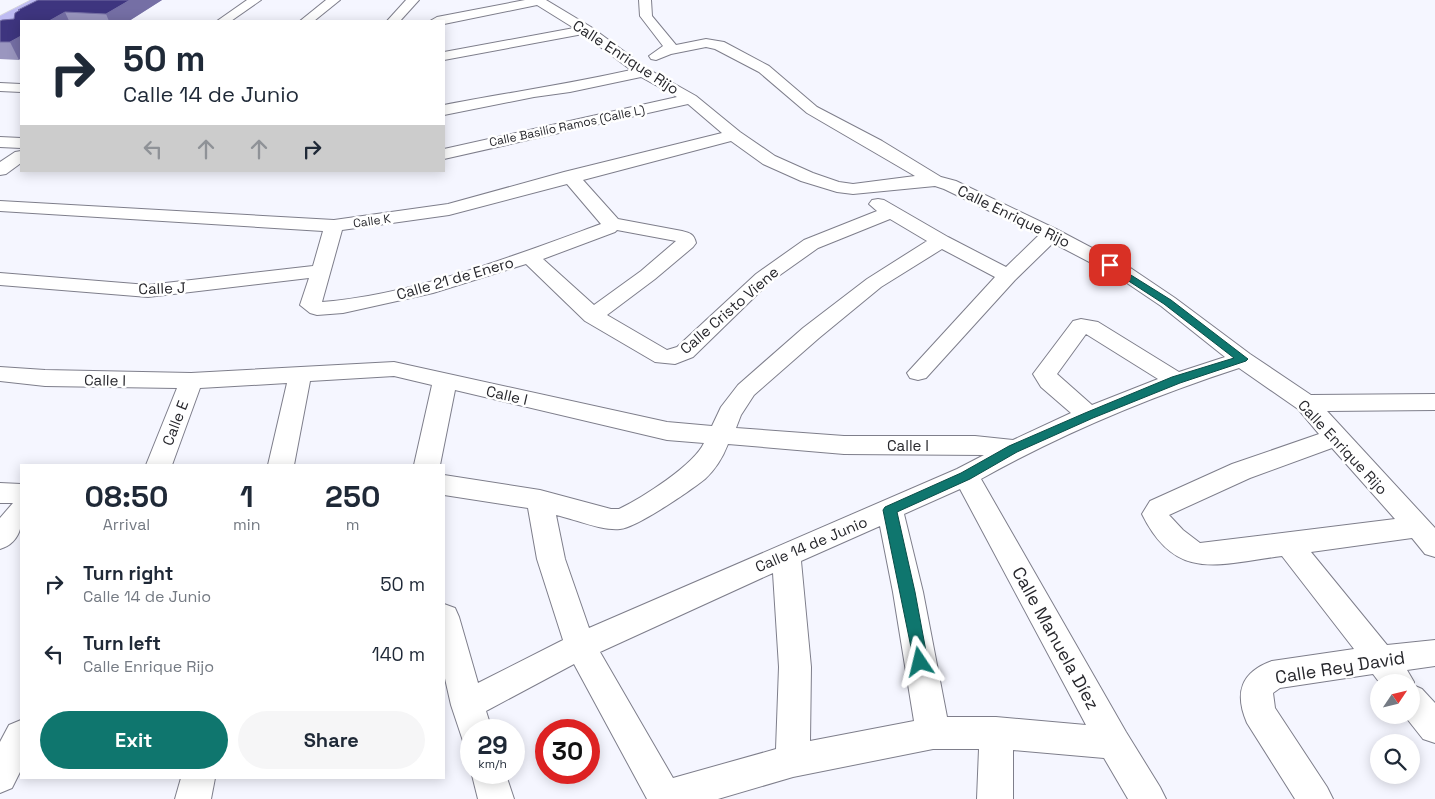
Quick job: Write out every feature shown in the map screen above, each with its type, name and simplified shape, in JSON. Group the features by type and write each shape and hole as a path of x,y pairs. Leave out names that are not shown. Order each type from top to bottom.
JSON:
{"main road":[{"path":"0,22 42,0"}],"street":[{"path":"224,20 255,0"},
{"path":"307,20 334,0"},
{"path":"394,20 413,0"},
{"path":"645,0 646,16 670,46 667,51"},
{"path":"442,20 538,1"},
{"name":"Calle Enrique Rijo","path":"538,1 586,30 643,72 691,99 734,135 769,160 807,178 838,187 853,188 935,181 950,185 1051,234 1125,273 1168,302 1242,359 1306,403 1426,537"},
{"path":"0,30 14,31"},
{"path":"445,56 586,30"},
{"path":"630,61 655,57 667,51 706,43 719,45 764,69 812,110 876,145 935,181"},
{"path":"445,110 534,92 570,88 643,72"},
{"path":"0,87 20,88"},
{"name":"Calle Basilio Ramos (Calle L)","path":"445,154 691,99"},
{"name":"Calle K","path":"0,206 334,226 450,209 570,176 734,135"},
{"path":"0,142 20,143"},
{"path":"0,170 20,157"},
{"path":"570,176 612,223 675,235 685,238 686,243 648,275 593,316"},
{"path":"853,188 941,241 1008,276"},
{"name":"Calle Cristo Viene","path":"530,257 593,316 663,357 675,357 685,352 763,278 811,244 890,212"},
{"name":"Calle 21 de Enero","path":"334,226 311,304 317,309 327,310 426,289 530,257 602,231 612,223"},
{"path":"918,373 1008,276 1051,234"},
{"path":"445,485 474,488 540,500 611,519 621,519 631,515 696,472 711,455 730,413 746,390 811,333 874,283 941,241"},
{"name":"Calle J","path":"0,279 148,291 322,271"},
{"path":"1089,415 1049,382 1045,374 1081,326 1090,327 1176,380"},
{"name":"Calle 14 de Junio","path":"471,717 580,646 966,476 1013,449 1089,415 1176,380 1242,359"},
{"name":"Calle I","path":"0,374 45,378 191,381 394,369 667,431 844,445 955,445 1013,449"},
{"path":"281,464 300,374"},
{"name":"Calle E","path":"159,464 191,381"},
{"path":"428,464 433,431 445,381"},
{"path":"1306,403 1435,402"},
{"path":"1336,437 1241,471 1159,508 1155,514 1158,522 1172,536 1197,554 1218,553 1288,543 1426,537"},
{"name":"Calle Manuela Díez","path":"966,476 1114,743 1148,799"},
{"path":"0,493 20,494"},
{"path":"540,500 551,559 580,646 666,798 793,761 933,733 996,733 1114,743"},
{"path":"890,510 908,592 933,733"},
{"path":"0,538 20,512"},
{"path":"1288,543 1389,671"},
{"path":"786,554 796,667 793,761"},
{"path":"445,621 471,717"},
{"name":"Calle Rey David","path":"1315,799 1259,712 1257,687 1272,675 1389,671 1435,653"},
{"path":"1420,710 1435,728"},
{"path":"995,799 996,733"},
{"path":"0,776 20,738"},
{"path":"194,799 198,779"},
{"path":"492,784 496,799"}],"building":[{"path":"38,0 130,0 106,14 65,12 51,20 20,20 20,37 10,42 0,42 0,21 14,19 15,13 20,10 18,10"}],"route":[{"path":"920,662 908,592 890,510 966,476 1013,449 1089,415 1176,380 1242,359 1168,302 1110,265"}]}
